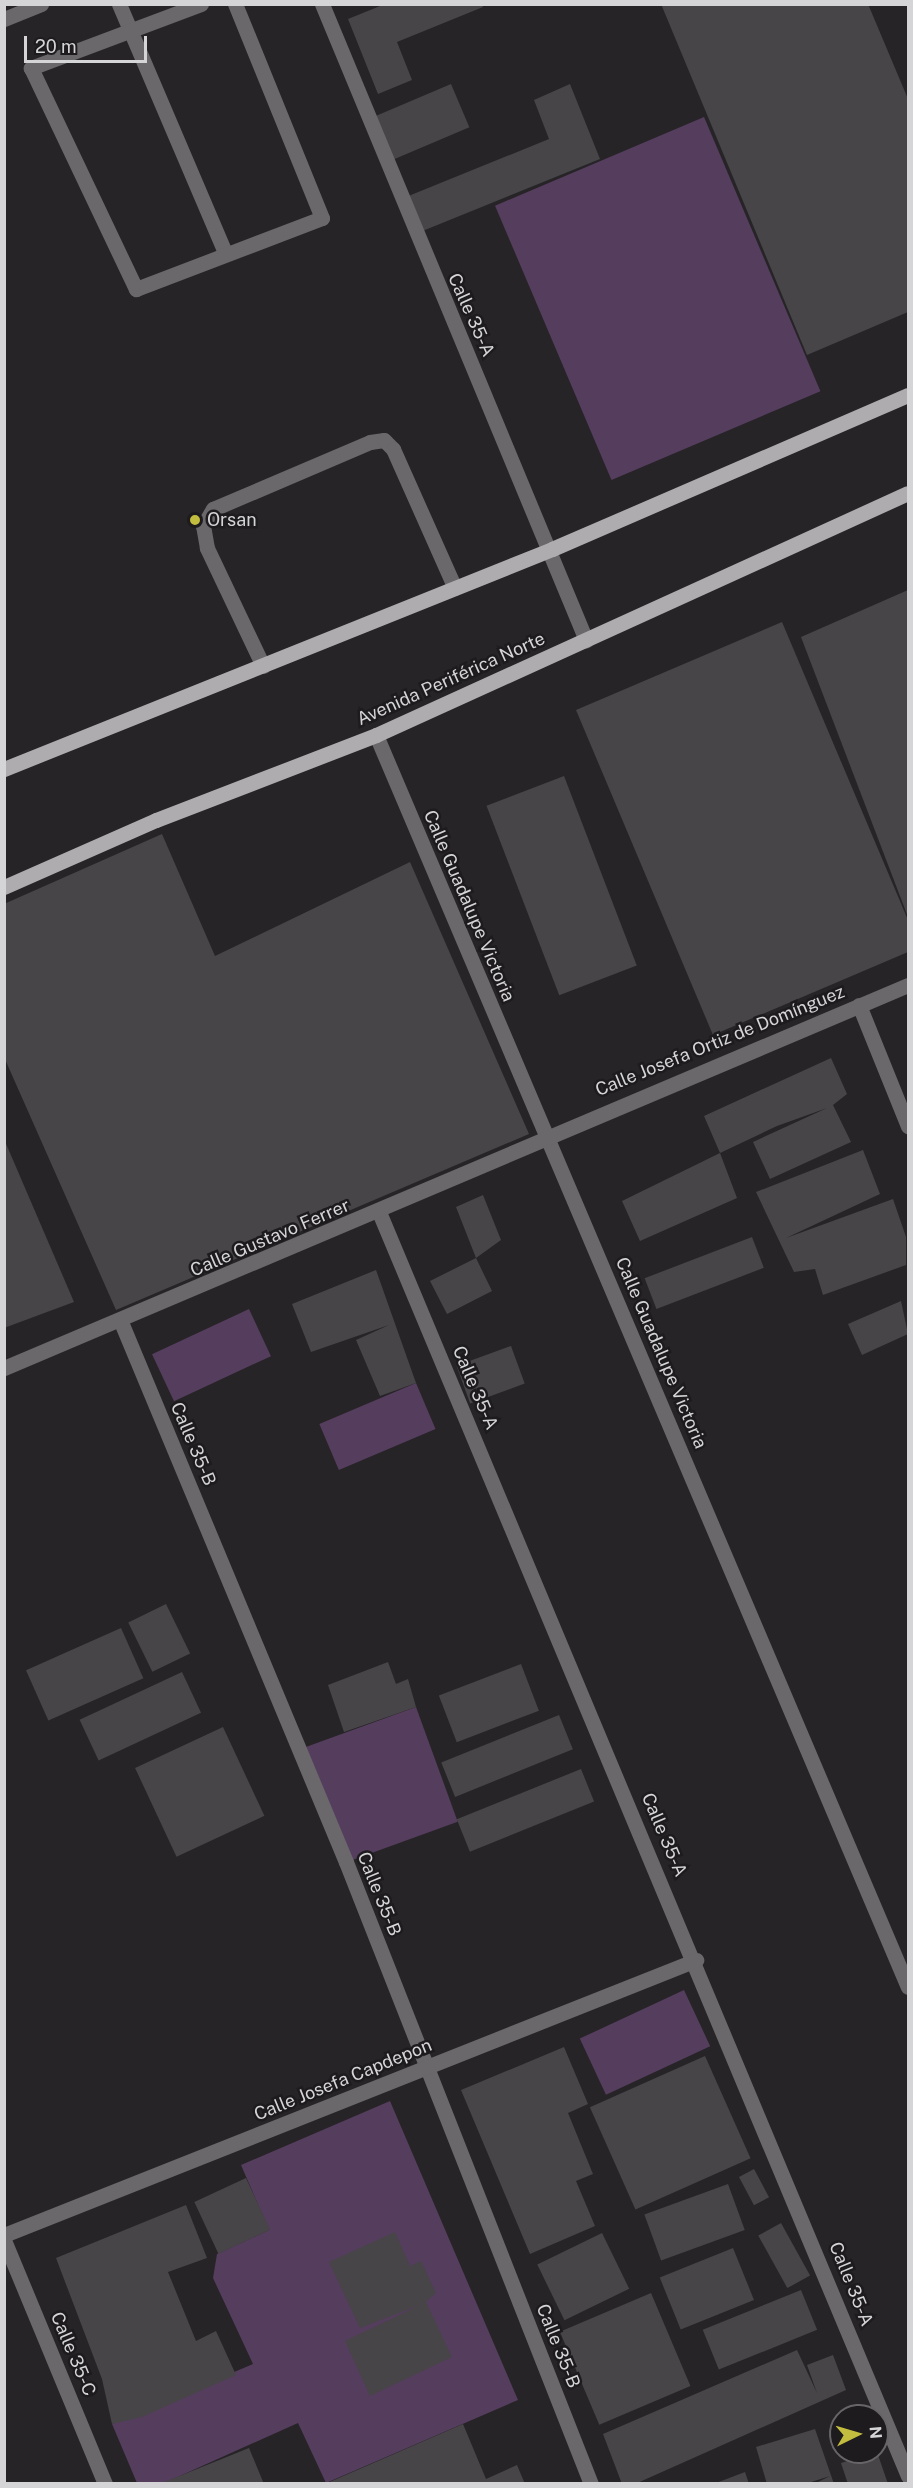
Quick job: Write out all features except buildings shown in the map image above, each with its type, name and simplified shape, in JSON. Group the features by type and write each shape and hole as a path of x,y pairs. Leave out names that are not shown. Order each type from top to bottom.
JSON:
{"main road":[{"path":"4,769 552,549 909,395"},
{"name":"Avenida Periférica Norte","path":"4,887 156,820 376,735 909,493"}],"street":[{"path":"4,19 41,4"},
{"path":"119,4 225,253"},
{"path":"201,4 31,68 136,289 225,253 322,218 235,4"},
{"name":"Calle 35-A","path":"322,4 387,170 552,549 586,640"},
{"path":"263,666 207,548 203,526 213,509 370,442 384,440 393,449 455,588"},
{"name":"Calle Guadalupe Victoria","path":"376,735 907,1981"},
{"name":"Calle Josefa Ortiz de Domínguez","path":"547,1134 909,985"},
{"path":"859,1005 909,1126"},
{"name":"Calle Gustavo Ferrer","path":"4,1368 121,1322 379,1212 547,1134"},
{"name":"Calle 35-A","path":"379,1212 696,1960 909,2476"},
{"name":"Calle 35-B","path":"121,1322 428,2067 591,2484"},
{"name":"Calle Josefa Capdepon","path":"4,2235 696,1960"},
{"name":"Calle 35-C","path":"4,2240 105,2484"}],"shaded area":[{"path":"704,117 820,391 611,480 495,206"},
{"path":"249,1309 271,1356 174,1401 152,1354"},
{"path":"416,1383 436,1429 339,1470 319,1424"},
{"path":"416,1707 458,1822 347,1862 305,1747"},
{"path":"684,1990 710,2046 606,2095 580,2039"},
{"path":"390,2101 518,2400 326,2483 298,2423 162,2484 137,2483 112,2424 253,2364 213,2278 217,2254 269,2230 241,2165"}],"place":[{"name":"Orsan","path":"195,520"}]}
